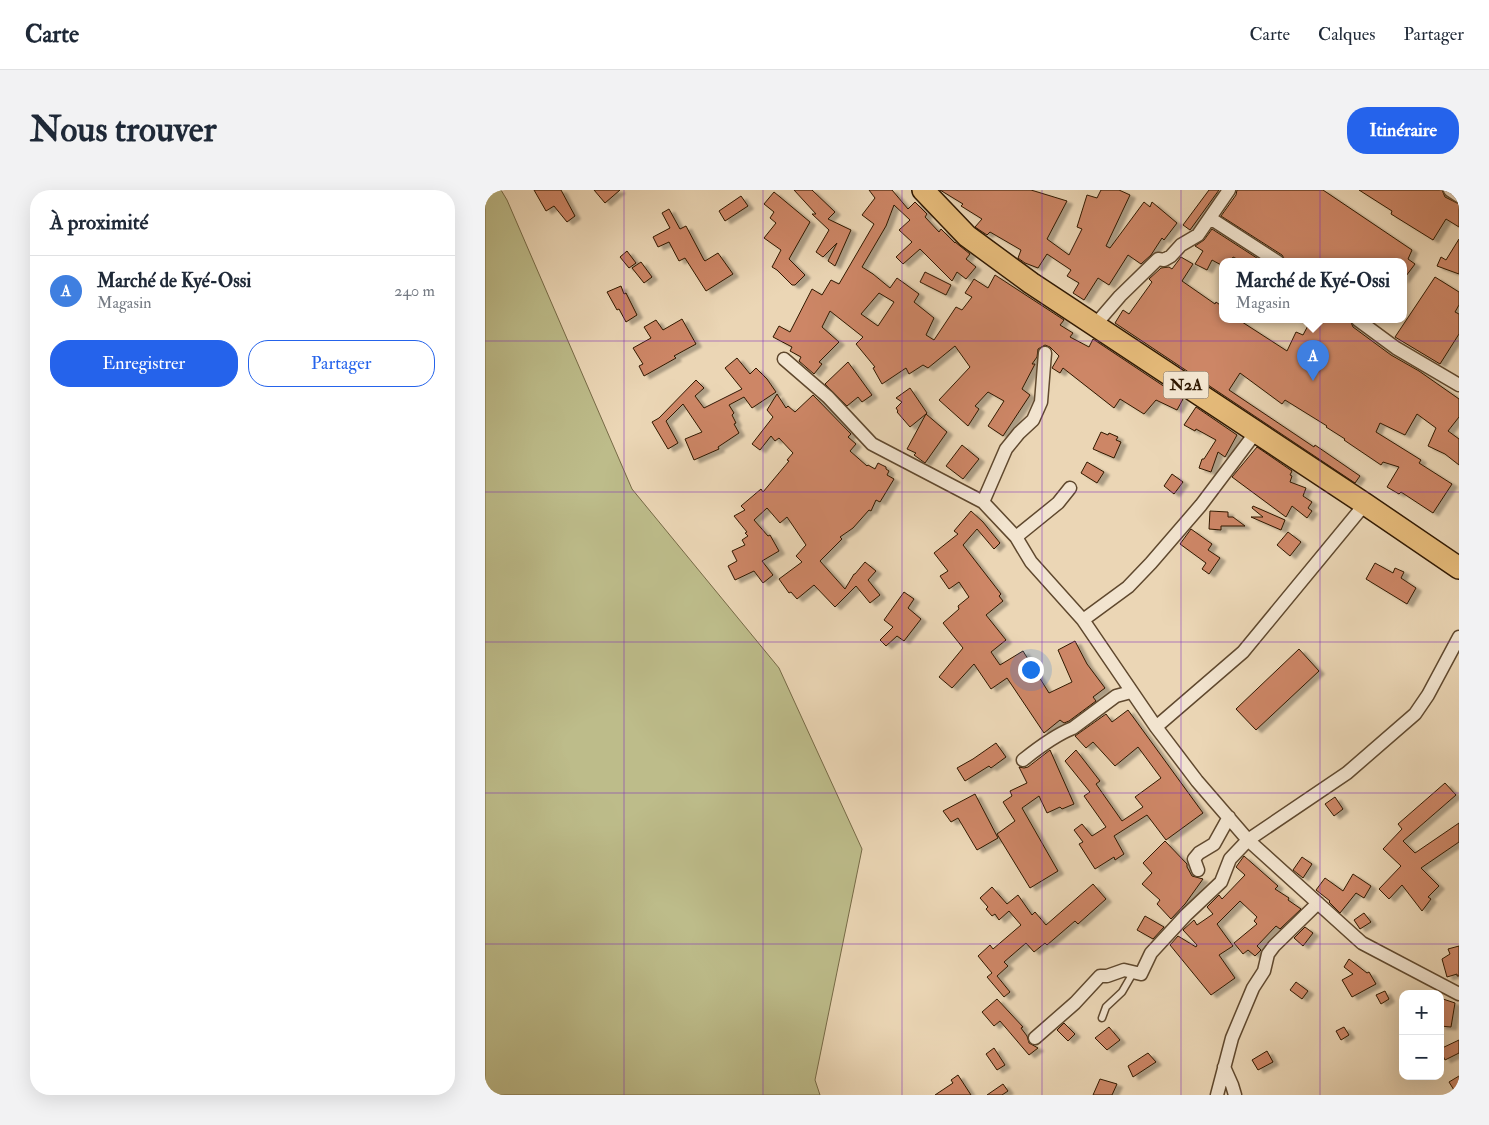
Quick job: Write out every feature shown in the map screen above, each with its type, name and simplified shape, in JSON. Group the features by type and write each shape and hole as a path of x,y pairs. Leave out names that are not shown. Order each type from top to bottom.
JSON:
{"highway":[{"name":"N2A","path":"923,190 967,236 1031,283 1459,568"}],"street":[{"path":"1095,325 1120,296 1158,259 1164,260 1171,256 1181,245 1198,235 1229,190"},
{"path":"1451,190 1459,196"},
{"path":"1210,218 1272,258"},
{"path":"1362,323 1396,348 1459,385"},
{"path":"983,502 1006,449 1033,420 1041,402 1045,353"},
{"path":"784,359 828,397 872,444 983,502 1016,537 1031,562 1083,620 1156,727 1197,781 1248,840 1361,943 1459,994"},
{"path":"1083,620 1128,587 1151,563 1201,505 1256,432"},
{"path":"1016,537 1057,503 1070,488"},
{"path":"1156,727 1243,652 1365,504"},
{"path":"1035,1038 1075,1003 1100,976 1107,976 1124,970 1133,974 1141,974 1151,953 1186,915 1221,882 1230,859 1248,840 1347,773 1415,714 1428,695 1459,637"},
{"path":"1023,760 1038,747 1073,728 1116,696 1131,692"},
{"path":"1198,870 1194,859 1199,853 1214,844 1229,817"},
{"path":"1217,1095 1232,1038 1253,988 1265,971 1269,954 1318,903"},
{"path":"1224,1067 1233,1085 1235,1095"}],"lane":[{"path":"1101,1018 1106,1007 1122,992 1133,974"}],"shaded area":[{"path":"485,190 501,190 507,200 632,489 779,668 862,849 815,1080 820,1095 485,1095"}],"building":[{"path":"534,190 561,190 575,216 567,222 554,206 546,211"},
{"path":"594,190 620,190 605,203"},
{"path":"794,190 812,190 835,212 828,219 851,230 835,266 828,261 837,243 823,257 816,252 829,230 812,214 816,214"},
{"path":"869,190 892,190 908,209 915,202 927,214 925,217 939,232 941,229 970,254 966,259 976,267 966,279 957,272 952,281 920,249 903,264 896,257 912,242 899,230 910,220 894,205 886,226 862,267 890,288 897,278 919,294 914,302 934,318 926,335 934,340 956,307 962,310 972,297 965,293 974,279 988,288 995,275 1064,320 1060,325 1073,333 1070,337 1089,347 1093,339 1183,399 1177,410 1156,400 1144,414 1120,399 1114,408 1063,368 1060,373 1052,368 1059,356 1050,347 1045,345 1038,349 1037,357 1032,364 1035,364 1022,389 1030,395 1003,436 988,426 1004,401 988,392 975,406 979,409 968,426 939,400 970,367 955,346 928,368 923,365 909,374 906,368 882,384 873,368 875,367 856,344 863,337 830,311 822,327 839,342 819,362 822,364 814,374 799,361 801,357 790,351 792,347 773,337 779,326 790,332 812,289 822,295 831,280 839,284 874,224 862,215 875,198","holes":["879,293 894,302 878,326 861,314"]},
{"path":"940,190 1031,190 1067,201 1047,239 1069,255 1082,229 1077,227 1087,195 1097,198 1101,190 1119,190 1130,195 1106,246 1110,248 1144,202 1150,207 1152,202 1177,223 1164,240 1162,238 1151,255 1141,264 1128,255 1109,285 1098,278 1084,300 1073,293 1079,283 1067,276 1071,270 1047,254 1038,268 1025,263 1018,258 1021,250 990,232 987,235 975,227 982,219 961,206 963,204"},
{"path":"1209,190 1219,190 1190,230 1183,225"},
{"path":"1237,190 1323,190 1412,250 1408,259 1415,264 1407,275 1407,258 1284,258 1282,255 1221,216 1236,195"},
{"path":"1359,190 1442,190 1445,197 1459,204 1459,227 1446,219 1433,240 1391,214 1392,211"},
{"path":"774,192 810,222 789,259 805,275 795,285 792,285 772,267 781,250 764,238 776,223 770,218 774,212 764,204"},
{"path":"741,196 748,206 725,221 719,211"},
{"path":"669,209 680,229 686,226 704,260 718,253 733,274 706,291 685,258 679,261 669,242 658,247 653,237 670,228 662,213"},
{"path":"1212,229 1257,258 1219,258 1219,264 1212,260 1207,270 1195,264 1203,251 1195,246 1204,240"},
{"path":"1459,239 1459,274 1437,266 1441,257 1446,260"},
{"path":"627,251 636,263 629,268 620,257"},
{"path":"1181,257 1193,264 1182,281 1215,304 1216,302 1219,304 1219,323 1244,323 1287,351 1296,332 1303,335 1309,323 1351,323 1353,327 1391,355 1419,371 1459,399 1459,417 1448,431 1459,439 1459,465 1445,454 1428,446 1436,428 1417,414 1405,435 1380,423 1376,432 1421,460 1419,463 1452,484 1433,513 1401,492 1399,494 1387,487 1399,467 1383,462 1381,465 1327,426 1285,400 1282,404 1240,373 1229,390 1360,476 1355,483 1115,323 1123,310 1129,314 1152,282 1149,279 1161,268 1169,267 1172,269"},
{"path":"641,262 652,277 644,283 632,268"},
{"path":"925,272 951,285 946,295 920,282"},
{"path":"1435,277 1459,292 1459,305 1455,312 1459,314 1459,334 1440,364 1395,337 1404,323 1407,323 1407,319"},
{"path":"621,286 637,315 626,322 607,292"},
{"path":"682,319 696,344 644,376 639,366 643,364 633,348 651,338 644,327 656,320 663,330"},
{"path":"737,358 750,374 756,368 776,392 752,408 744,397 729,405 734,413 732,415 736,423 734,424 739,433 718,447 719,449 694,460 685,439 702,432 683,404 666,421 678,443 668,449 652,422 659,418 696,380 704,388 695,396 704,408 742,389 725,368"},
{"path":"848,362 872,395 862,402 858,397 847,406 825,384"},
{"path":"910,388 927,413 910,427 897,412 896,408 902,402 896,398"},
{"path":"777,394 786,408 788,406 795,412 813,395 851,434 848,437 856,444 850,451 867,466 875,469 878,463 886,467 889,471 887,475 894,479 880,502 876,500 871,511 869,510 853,528 840,537 842,539 820,561 845,589 854,574 865,562 876,571 868,580 880,595 870,603 856,586 835,607 814,585 797,599 791,592 789,593 779,579 802,562 796,556 806,545 787,517 780,523 767,508 754,520 768,536 770,535 779,551 762,561 773,575 763,583 754,571 735,580 728,566 737,561 732,551 745,545 742,540 748,536 734,516 745,510 741,506 761,489 763,492 789,461 787,460 793,453 779,438 775,441 771,436 760,450 752,444 773,417 767,410"},
{"path":"1196,407 1237,435 1225,457 1218,452 1211,472 1199,468 1202,459 1204,459 1216,440 1184,425"},
{"path":"926,414 947,432 925,463 914,455 916,453 907,449"},
{"path":"1101,432 1118,437 1116,440 1121,442 1114,458 1093,449"},
{"path":"962,445 979,459 963,479 946,466"},
{"path":"1257,447 1292,471 1290,482 1306,488 1303,496 1312,502 1308,508 1312,511 1307,518 1292,506 1286,517 1232,477"},
{"path":"1087,462 1104,472 1097,483 1081,473"},
{"path":"1172,474 1183,482 1174,494 1164,486"},
{"path":"1253,506 1285,520 1281,530 1251,517 1263,517 1252,508"},
{"path":"971,511 983,522 1000,543 994,549 977,529 963,545 1001,594 999,596 1003,601 986,615 1006,640 991,652 1000,665 1023,651 1049,693 1072,682 1058,650 1075,641 1087,664 1105,688 1093,697 1096,701 1069,721 1064,723 1060,720 1044,733 1007,678 991,689 974,664 952,688 939,677 963,648 943,623 969,597 959,582 949,589 940,576 948,571 934,553 958,534 954,531"},
{"path":"1210,511 1228,512 1228,517 1233,517 1245,526 1221,526 1221,530 1209,529"},
{"path":"1191,529 1212,544 1208,550 1220,558 1209,574 1202,569 1206,563 1180,544"},
{"path":"1288,532 1301,542 1290,556 1277,545"},
{"path":"1375,563 1393,573 1395,568 1404,572 1401,578 1416,588 1407,604 1366,579"},
{"path":"904,592 914,599 908,608 921,619 904,641 897,636 886,646 880,640 893,627 884,620"},
{"path":"1299,649 1319,671 1256,730 1236,709"},
{"path":"1128,710 1203,813 1166,840 1147,815 1114,836 1124,854 1115,860 1114,857 1095,869 1079,844 1083,842 1074,830 1082,824 1092,836 1106,827 1084,796 1090,792 1065,761 1076,750 1100,781 1096,784 1122,821 1143,807 1135,797 1161,778 1138,747 1115,766 1093,742 1086,748 1075,736 1106,714 1112,722"},
{"path":"996,743 1006,757 991,768 989,766 965,781 957,768"},
{"path":"1050,750 1074,804 1062,809 1060,807 1047,813 1039,796 1022,808 1058,871 1030,888 997,834 1015,821 1003,802 1012,796 1010,791 1027,783 1019,767 1028,767"},
{"path":"1445,783 1456,795 1403,841 1415,853 1459,823 1459,842 1421,868 1439,886 1428,897 1431,899 1422,911 1402,885 1389,899 1379,889 1401,866 1383,849 1402,829 1398,824"},
{"path":"975,794 998,838 977,850 958,818 951,822 943,811"},
{"path":"1335,797 1343,809 1334,816 1325,804"},
{"path":"1165,841 1187,864 1192,876 1203,879 1185,904 1171,919 1157,904 1160,900 1142,884 1152,873 1143,863"},
{"path":"1244,856 1278,886 1275,889 1301,909 1280,929 1276,926 1257,946 1261,950 1255,956 1248,950 1243,954 1234,943 1257,924 1254,921 1257,917 1240,901 1217,924 1233,946 1219,955 1235,978 1211,995 1170,945 1178,936 1196,947 1197,945 1183,930 1194,920 1197,925 1213,914 1207,907 1219,895 1222,899 1245,875 1236,867"},
{"path":"1302,857 1312,864 1303,878 1293,870"},
{"path":"1353,874 1371,886 1364,898 1356,893 1340,913 1330,901 1316,890 1325,878 1343,891"},
{"path":"1093,884 1106,899 1078,924 1075,921 1047,945 1045,943 1034,952 1026,943 1004,962 1008,966 997,976 1010,992 1004,997 987,977 992,973 978,956 990,945 993,949 1021,925 1009,911 999,920 995,914 992,916 986,909 988,907 980,898 992,887 1007,904 1018,895 1032,915 1035,912 1046,925"},
{"path":"1364,913 1371,922 1360,929 1354,920"},
{"path":"1145,916 1164,927 1153,939 1137,930"},
{"path":"1305,927 1313,933 1303,946 1294,938"},
{"path":"1459,946 1459,976 1457,974 1447,977 1442,959 1450,954 1448,949"},
{"path":"1349,959 1367,973 1369,972 1376,984 1352,997 1342,980 1353,974 1344,967"},
{"path":"1296,982 1308,991 1302,999 1290,990"},
{"path":"1385,991 1389,999 1381,1004 1376,995"},
{"path":"997,999 1023,1027 1021,1028 1027,1036 1029,1043 1038,1048 1029,1055 1000,1021 994,1026 982,1012"},
{"path":"1444,999 1455,1003 1451,1027 1444,1026"},
{"path":"1064,1023 1075,1034 1068,1041 1057,1030"},
{"path":"1109,1027 1120,1040 1107,1050 1095,1038"},
{"path":"1344,1027 1349,1035 1341,1040 1336,1031"},
{"path":"1459,1040 1459,1053 1445,1060 1444,1047"},
{"path":"994,1048 1005,1065 997,1070 986,1054"},
{"path":"1267,1051 1273,1062 1258,1070 1252,1060"},
{"path":"1148,1053 1156,1062 1133,1077 1128,1066"},
{"path":"958,1075 971,1095 935,1095 953,1083 951,1080"},
{"path":"1459,1076 1459,1095 1457,1095 1449,1082"},
{"path":"1100,1079 1117,1084 1112,1095 1093,1095"},
{"path":"1003,1084 1008,1091 1002,1095 987,1095"}],"place":[{"name":"Marché de Kyé-Ossi","path":"1313,381"}]}
